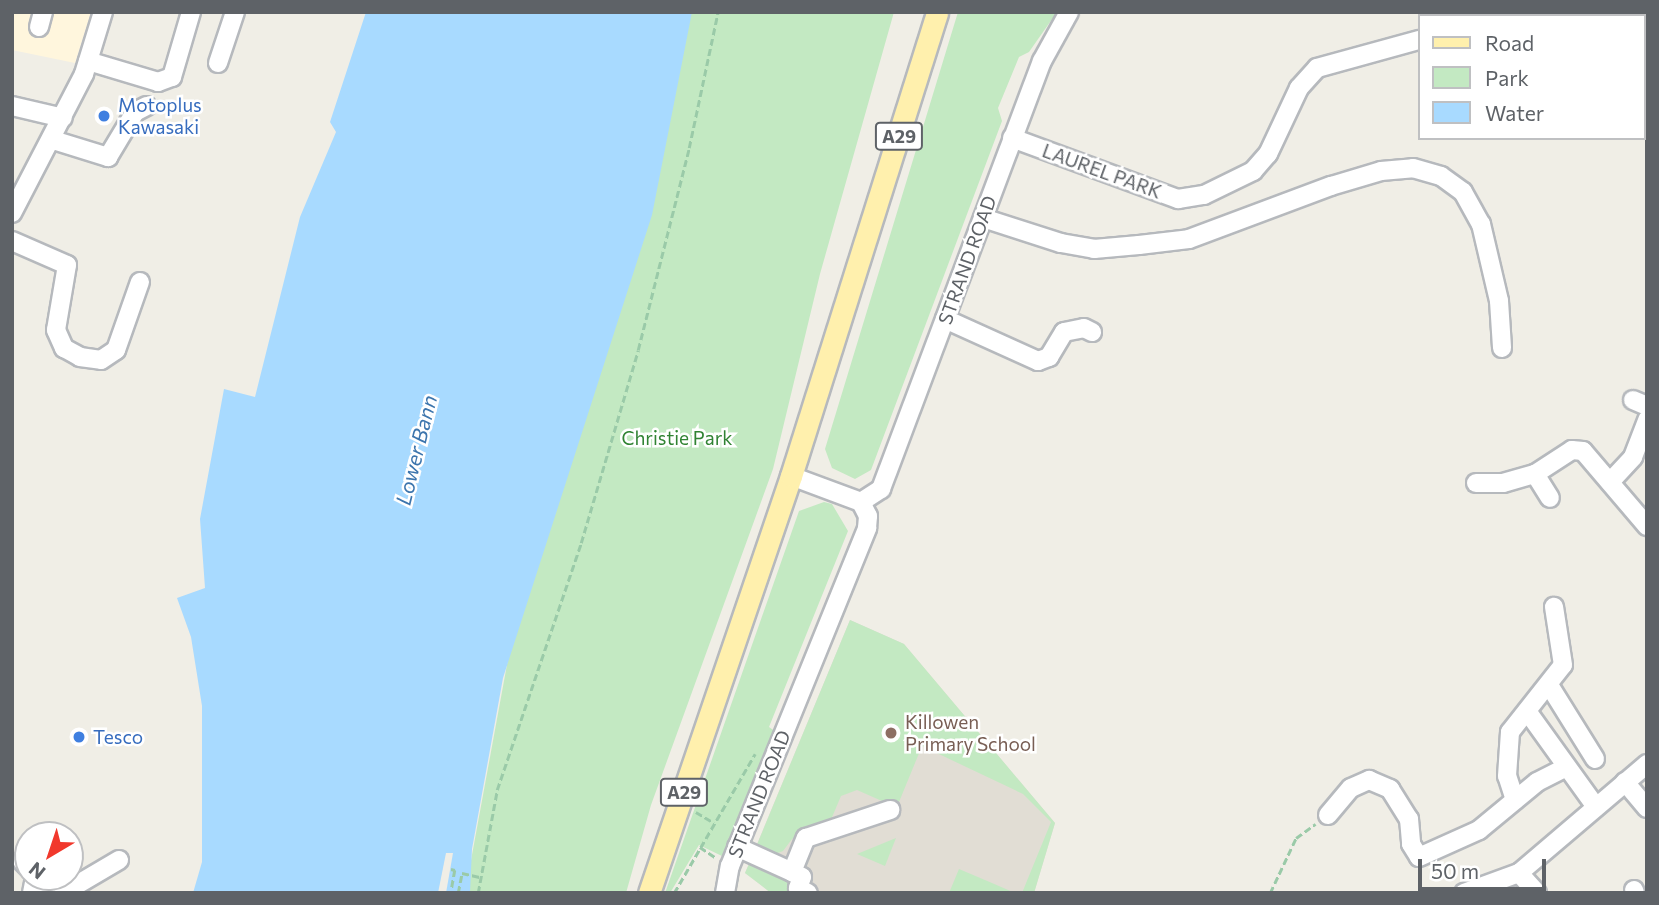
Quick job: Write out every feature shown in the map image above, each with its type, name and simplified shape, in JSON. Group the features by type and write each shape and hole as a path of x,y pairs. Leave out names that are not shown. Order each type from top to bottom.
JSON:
{"main road":[{"name":"A29","path":"649,893 792,476 937,12"}],"street":[{"path":"12,213 63,118 88,61 103,12"},
{"path":"88,61 158,82 172,77 191,12"},
{"path":"218,63 235,12"},
{"name":"STRAND ROAD","path":"725,893 737,847 867,528 868,516 861,502 881,489 1042,61 1069,12"},
{"name":"LAUREL PARK","path":"1012,138 1178,199 1203,195 1253,172 1268,154 1299,88 1317,68 1418,40"},
{"path":"12,106 63,118"},
{"path":"53,140 108,157 135,112 147,106"},
{"path":"983,218 1051,241 1094,249 1152,244 1189,239 1381,172 1413,168 1441,176 1463,192 1481,224 1499,301 1502,348"},
{"path":"12,242 67,265 56,330 64,348 80,357 101,360 116,350 140,282"},
{"path":"945,319 1038,361 1049,357 1064,332 1084,328 1093,332"},
{"path":"1610,482 1633,457 1647,420"},
{"path":"1476,483 1503,483 1535,474 1572,450 1583,451 1647,526"},
{"path":"1535,474 1549,498"},
{"path":"792,476 861,502"},
{"path":"1515,800 1507,776 1510,732 1563,665 1553,607"},
{"path":"1549,685 1595,759"},
{"path":"1527,711 1561,753 1566,768 1596,807"},
{"path":"1464,893 1519,873 1647,764"},
{"path":"1328,815 1351,788 1369,780 1390,789 1409,819 1411,844 1419,857 1479,830 1515,800 1566,768"},
{"path":"1625,782 1647,808"},
{"path":"792,872 806,838 890,810"},
{"path":"737,847 802,877 798,888 808,893"},
{"path":"63,893 119,860"},
{"path":"1519,873 1537,893"}],"path":[{"path":"478,893 497,790 515,730 582,542 638,350 689,148 718,12"},
{"path":"674,893 757,751"},
{"path":"1269,893 1296,838 1328,815"},
{"path":"450,869 455,870 451,893"},
{"path":"458,893 462,873 482,877"}],"shaded area":[{"path":"12,12 91,12 75,63 12,50"},
{"name":"Killowen Primary School","path":"850,620 904,644 1055,823 1034,893 771,893 745,873"}],"green space":[{"name":"Christie Park","path":"627,12 894,12 820,274 773,469 651,805 626,893 465,893"},
{"path":"958,12 1057,12 1029,52 1019,57 998,108 1002,121 871,470 855,479 832,468 825,449"},
{"path":"824,502 832,504 848,531 769,727 776,732 722,856 699,845 670,893 665,893 799,511"},
{"path":"850,620 904,644 1055,823 1034,893 1022,893 1051,822 1023,794 922,746 899,802 891,805 857,790 841,796 830,822 792,839 783,851 775,854 756,847"},
{"path":"896,838 885,866 857,854"},
{"path":"749,864 789,881 793,893 771,893 745,873"},
{"path":"959,869 992,883 1015,893 949,893"}],"water":[{"name":"Lower Bann","path":"366,12 692,12 652,215 503,678 472,849 470,893 193,893 202,862 202,706 191,637 177,598 205,588 200,519 224,389 255,397 300,217 336,132 330,122"}],"pier":[{"path":"446,853 453,853 446,893 438,893"}],"place":[{"name":"Motoplus Kawasaki","path":"104,116"},
{"name":"Killowen Primary School","path":"891,733"},
{"name":"Tesco","path":"79,737"}]}
